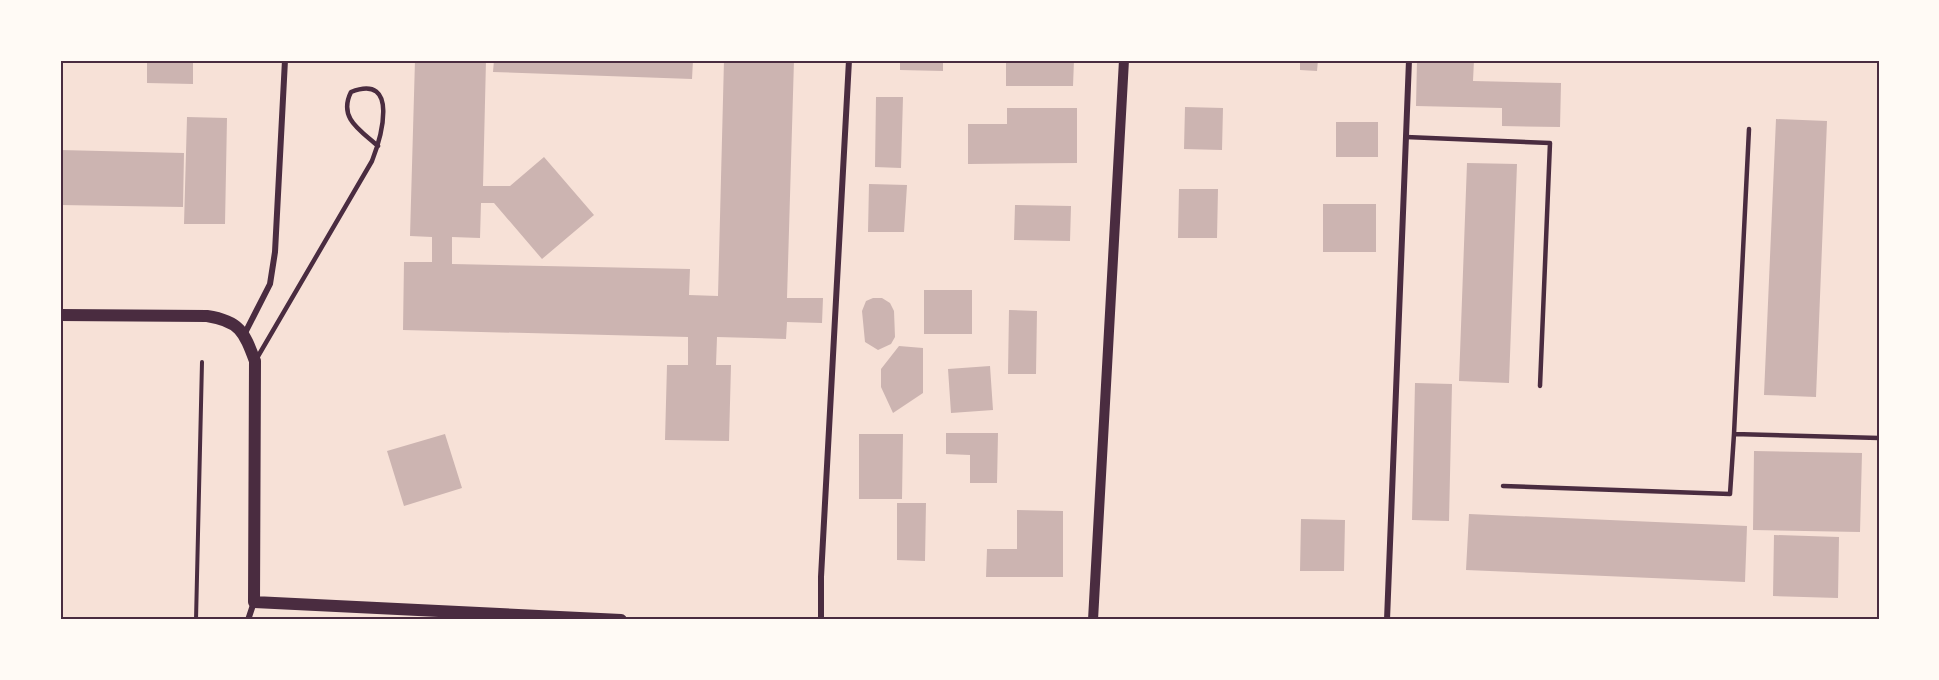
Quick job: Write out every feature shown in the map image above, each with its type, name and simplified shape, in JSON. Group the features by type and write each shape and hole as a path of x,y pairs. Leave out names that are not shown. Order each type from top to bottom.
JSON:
{"main road":[{"path":"60,315 207,316 225,319 245,333 255,362 254,602 621,620"}],"street":[{"path":"245,333 270,284 275,252 285,60"},
{"path":"822,620 821,578 849,60"},
{"path":"1093,620 1124,60"},
{"path":"1387,620 1408,60"},
{"path":"248,620 254,602"}],"lane":[{"path":"255,362 372,161 378,146 384,120 383,101 375,91 362,88 351,92 346,103 347,114 354,125 378,146"},
{"path":"1503,486 1730,494 1749,129"},
{"path":"1406,137 1550,143 1540,386"},
{"path":"1734,434 1879,438"}],"path":[{"path":"196,620 202,362"}],"building":[{"path":"147,60 193,60 193,84 147,83"},
{"path":"415,60 486,60 483,186 510,186 544,157 594,215 542,259 494,203 481,203 480,238 452,237 452,264 690,269 689,295 718,296 724,60 794,60 787,298 823,298 822,323 787,322 786,339 717,337 716,365 731,365 729,441 665,440 667,365 688,365 688,337 403,330 404,262 432,262 432,237 410,236"},
{"path":"494,60 693,60 692,79 493,72"},
{"path":"900,60 943,60 943,71 900,70"},
{"path":"1006,60 1074,60 1073,86 1006,86"},
{"path":"1199,60 1225,60 1225,62 1199,62"},
{"path":"1300,60 1318,60 1317,71 1300,70"},
{"path":"1417,60 1474,60 1473,81 1561,83 1560,127 1502,126 1502,108 1416,106"},
{"path":"876,97 903,97 901,168 875,167"},
{"path":"1185,107 1223,108 1222,150 1184,149"},
{"path":"1007,108 1077,108 1077,163 968,164 968,124 1007,124"},
{"path":"187,117 227,118 225,224 184,224"},
{"path":"1776,119 1827,121 1816,397 1764,395"},
{"path":"1336,122 1378,122 1378,157 1336,157"},
{"path":"60,150 184,153 183,207 60,205"},
{"path":"1467,163 1517,164 1509,383 1459,381"},
{"path":"869,184 907,185 904,232 868,232"},
{"path":"1179,189 1218,189 1217,238 1178,238"},
{"path":"1323,204 1376,204 1376,252 1323,252"},
{"path":"1015,205 1071,206 1070,241 1014,240"},
{"path":"924,290 972,290 972,334 924,334"},
{"path":"882,298 890,303 894,311 895,337 891,344 878,350 865,342 862,311 866,301"},
{"path":"1009,310 1037,311 1036,374 1008,374"},
{"path":"899,346 923,348 923,393 893,413 881,387 881,369"},
{"path":"990,366 993,410 951,413 948,369"},
{"path":"1415,383 1452,384 1449,521 1412,520"},
{"path":"946,433 998,433 997,483 970,483 970,455 946,454"},
{"path":"445,434 462,488 404,506 387,451"},
{"path":"859,434 903,434 902,499 859,499"},
{"path":"1754,451 1862,453 1860,532 1753,530"},
{"path":"897,503 926,503 925,561 897,560"},
{"path":"1017,510 1063,511 1063,577 986,577 987,549 1017,549"},
{"path":"1469,514 1747,526 1745,582 1466,570"},
{"path":"1301,519 1345,520 1344,571 1300,571"},
{"path":"1774,535 1839,537 1838,598 1773,596"}]}
